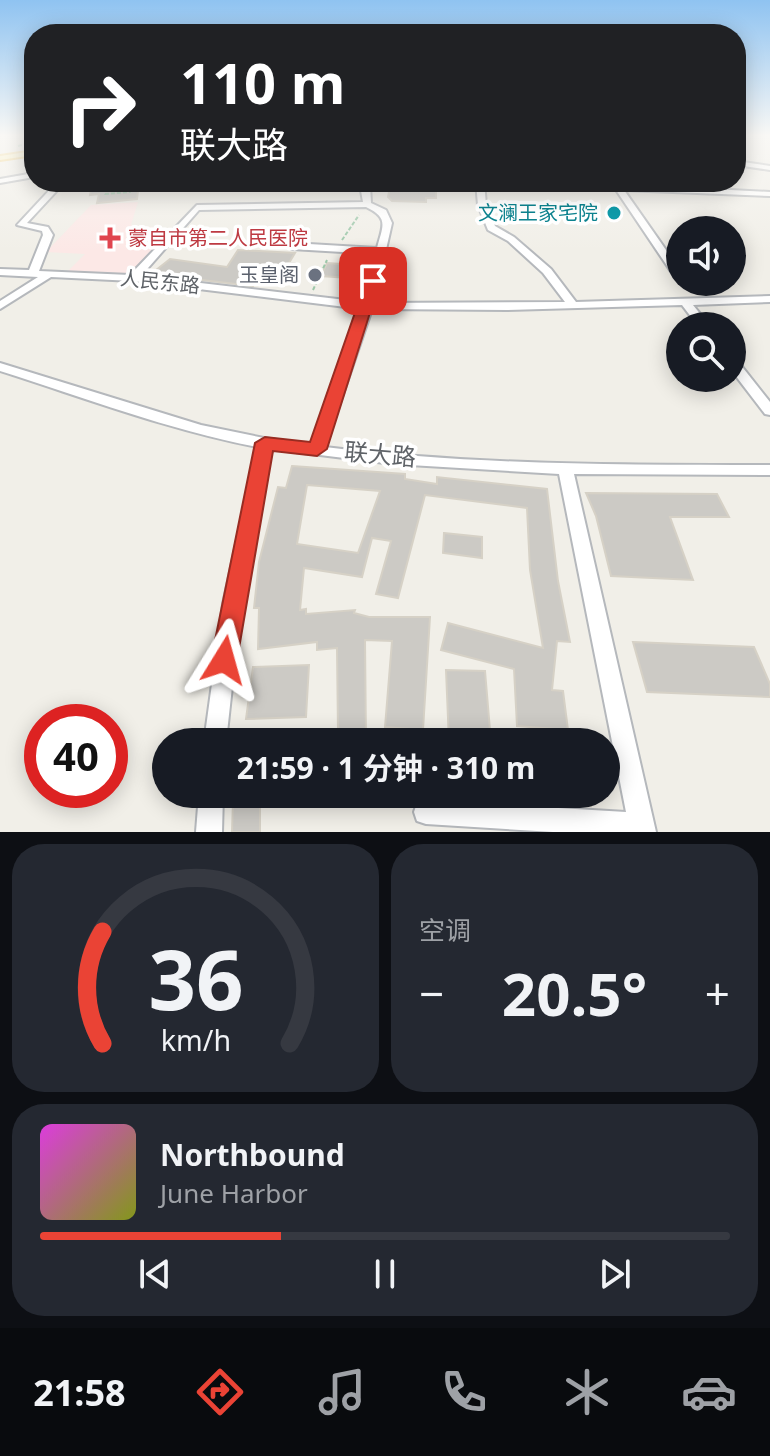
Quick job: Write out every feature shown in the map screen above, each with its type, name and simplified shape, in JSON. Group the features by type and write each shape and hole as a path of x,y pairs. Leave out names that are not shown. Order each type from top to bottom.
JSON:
{"street":[{"path":"0,181 24,177"},
{"path":"33,274 48,235 45,229 21,225 52,192"},
{"path":"365,192 367,204"},
{"path":"481,192 482,205 491,228 511,239 547,271 573,305"},
{"path":"622,192 666,256"},
{"path":"710,192 770,194"},
{"path":"133,278 197,208 367,204 386,216 388,223 368,306 317,449"},
{"path":"292,246 380,251"},
{"name":"人民东路","path":"0,272 133,278 368,306 573,305 770,299"},
{"path":"0,306 49,275"},
{"path":"696,296 700,301"},
{"path":"685,301 693,312"},
{"name":"联大路","path":"0,367 150,414 265,443 566,471 770,470"},
{"path":"746,380 770,411"},
{"path":"217,728 232,604 265,443"},
{"path":"426,812 642,829 566,471"},
{"path":"209,832 210,808"}],"path":[{"path":"105,192 130,192"}],"shaded area":[{"name":"蒙自市第二人民医院","path":"138,202 131,225 172,229 130,275 68,271 85,254 46,252 91,205"}],"building":[{"path":"91,192 138,192 137,199 97,203 99,194 90,195"},
{"path":"389,192 436,192 436,198 426,198 426,202 392,201 388,197"},
{"path":"238,250 295,253 289,263 294,263 278,284 257,282 253,286 151,274 170,259 227,267"},
{"path":"327,263 355,265 349,278 321,276"},
{"path":"292,466 405,474 405,479 437,484 437,477 547,489 558,581 570,642 557,641 552,690 563,691 568,728 517,726 514,669 441,650 448,623 543,648 530,570 527,508 425,495 398,598 376,594 391,541 372,538 362,577 304,568 300,610 306,609 306,614 355,610 354,613 369,617 430,617 423,728 385,727 392,641 365,640 366,728 338,728 337,648 317,650 317,642 258,649 259,608 254,608 259,562 278,487 286,488","holes":["307,485 380,491 358,553 297,544"]},
{"path":"586,493 717,494 729,517 670,517 693,580 611,576 596,516"},
{"path":"444,533 482,537 482,558 443,553"},
{"path":"633,642 754,647 770,684 770,697 647,692"},
{"path":"309,665 306,717 246,719 253,667"},
{"path":"446,670 485,671 490,728 448,728"},
{"path":"233,808 260,808 260,832 232,832"}],"place":[{"name":"文澜王家宅院","path":"614,213"},
{"name":"蒙自市第二人民医院","path":"110,238"},
{"name":"玉皇阁","path":"315,275"}],"route":[{"path":"224,660 232,604 265,443 317,449 368,306 373,281"}]}
